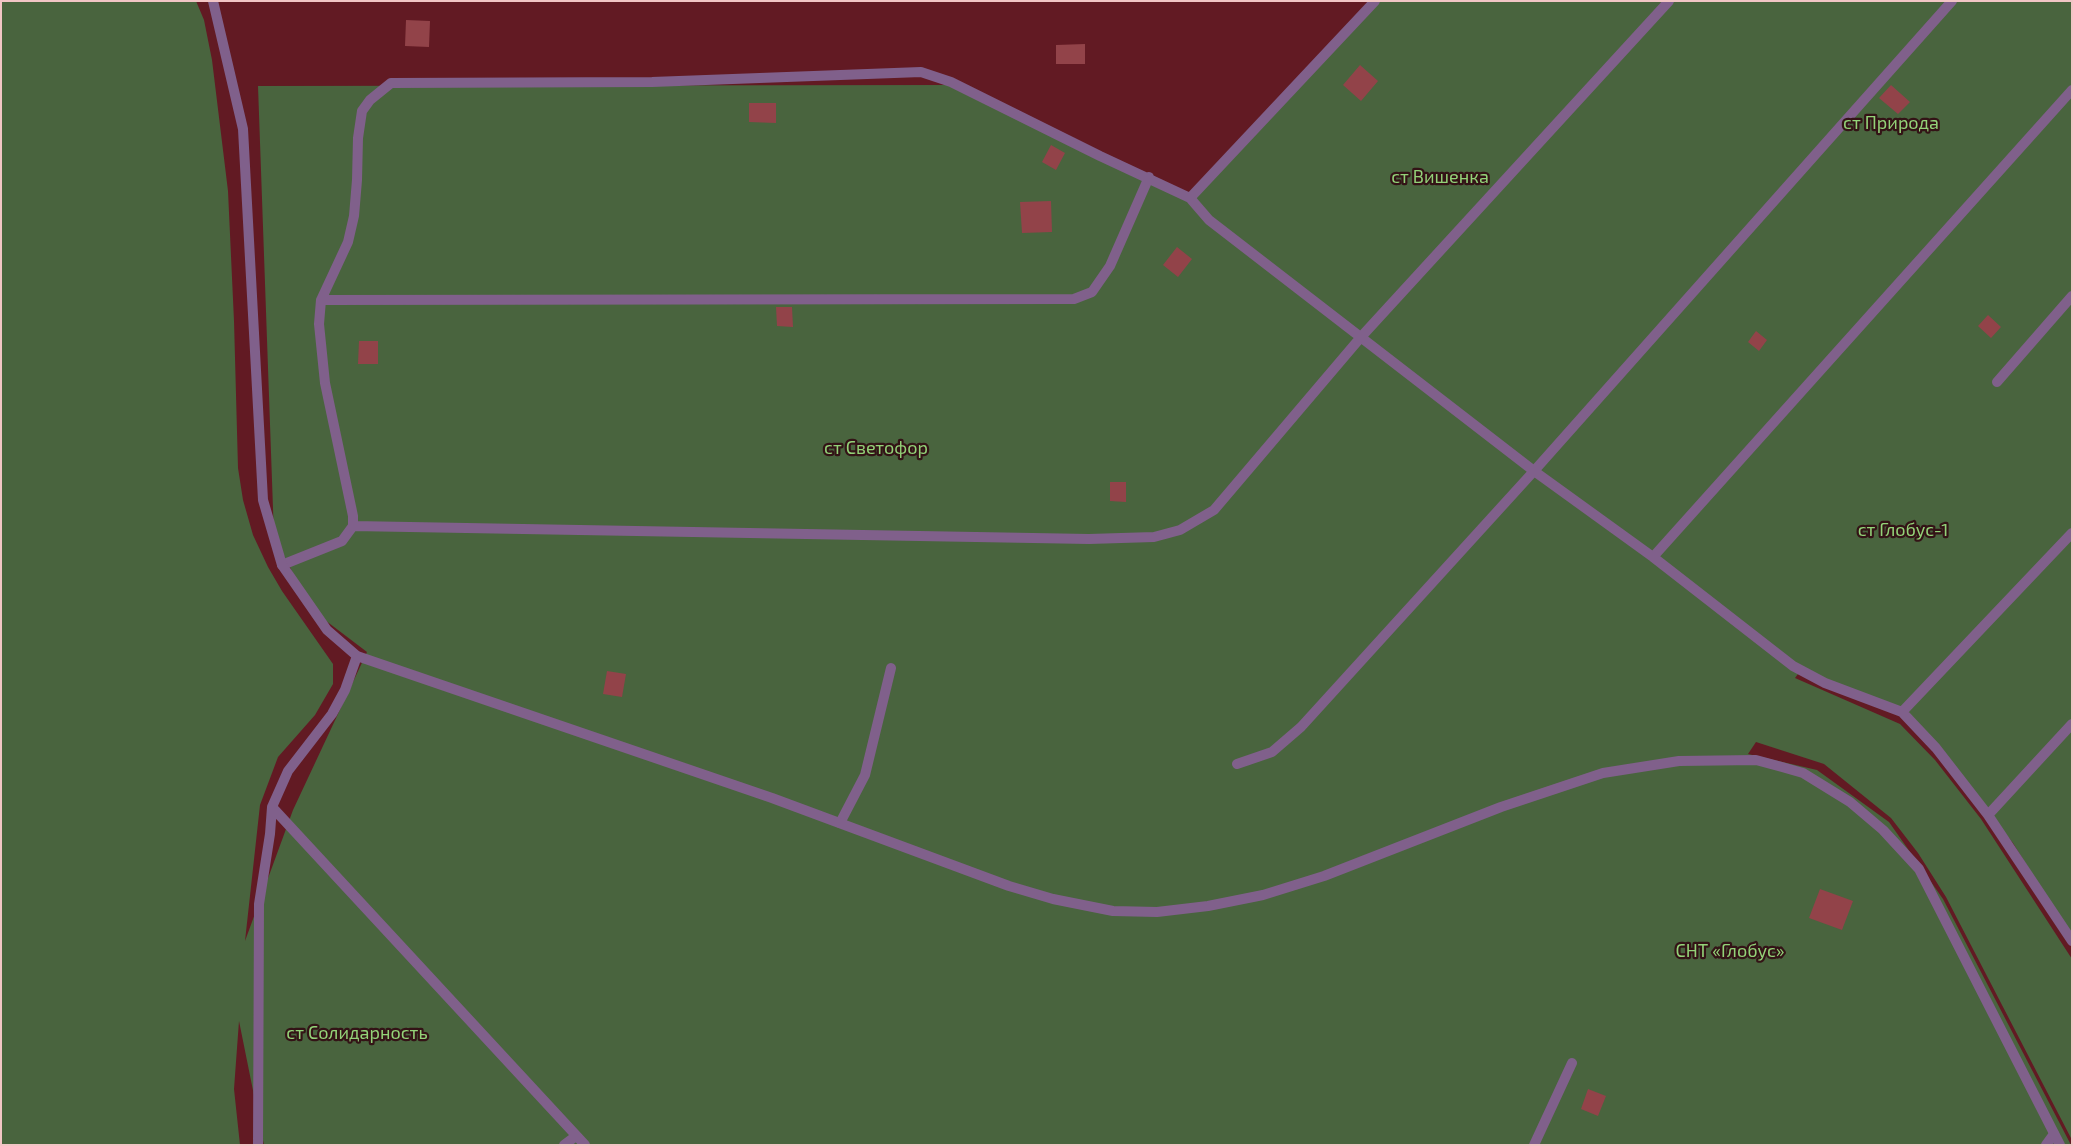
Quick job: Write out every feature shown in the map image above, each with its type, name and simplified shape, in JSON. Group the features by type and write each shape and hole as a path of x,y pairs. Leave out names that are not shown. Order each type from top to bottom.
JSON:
{"street":[{"path":"213,1 243,129 263,500 282,565 327,630 356,656 772,798 1008,886 1053,899 1113,911 1157,912 1208,906 1263,896 1324,876 1501,807 1604,773 1679,762 1756,760 1803,773 1850,802 1883,830 1919,869 2060,1145"},
{"path":"1190,198 1375,1"},
{"path":"353,526 1079,539 1154,536 1180,530 1214,510 1361,337 1669,1"},
{"path":"1237,764 1272,752 1301,727 1534,471 1952,1"},
{"path":"282,565 342,541 353,526 353,516 325,383 319,324 321,300 348,242 354,216 358,138 362,111 370,100 391,83 652,82 921,72 951,82 1100,156 1190,198 1209,220 1534,471 1653,557 1793,666 1825,683 1902,712 1936,748 1988,815 2072,942"},
{"path":"1653,557 2072,90"},
{"path":"321,300 1074,299 1092,292 1110,266 1148,178"},
{"path":"1997,382 2072,296"},
{"path":"1902,712 2072,533"},
{"path":"258,1145 259,904 270,834 272,807 288,771 332,714 345,690 356,656"},
{"path":"840,823 865,775 891,668"},
{"path":"1988,815 2072,724"},
{"path":"272,807 585,1145"},
{"path":"1534,1145 1572,1062"},
{"path":"2046,1145 2054,1134"},
{"path":"564,1145 576,1136"}],"green space":[{"path":"1,1 196,1 204,20 212,60 228,191 238,468 243,500 253,535 268,567 282,591 333,664 333,684 315,715 278,757 260,805 245,941 293,810 367,652 313,611 274,537 258,86 955,85 1185,197 1372,1 2072,1 2072,938 2013,843 1906,709 1798,674 1795,678 1900,724 1935,760 1981,819 2072,959 2072,1140 1946,897 1918,853 1891,818 1824,764 1756,742 1748,754 1817,770 1889,822 1943,899 2071,1145 264,1145 239,1021 234,1089 240,1145 1,1145"}],"building":[{"path":"406,20 430,21 429,47 405,46"},
{"path":"1085,44 1085,64 1056,64 1056,45"},
{"path":"1360,65 1378,81 1361,101 1343,85"},
{"path":"1891,85 1910,102 1898,114 1879,98"},
{"path":"749,103 776,103 776,123 749,122"},
{"path":"1051,145 1065,153 1056,170 1042,162"},
{"path":"1051,201 1052,232 1022,233 1020,202"},
{"path":"1177,247 1192,259 1178,277 1163,265"},
{"path":"776,307 792,307 793,327 777,326"},
{"path":"1988,315 2001,327 1991,338 1978,326"},
{"path":"1756,331 1767,340 1759,351 1748,342"},
{"path":"359,341 378,341 378,364 358,364"},
{"path":"1110,482 1126,482 1126,502 1110,501"},
{"path":"607,671 626,674 622,697 603,694"},
{"path":"1820,889 1853,901 1842,930 1809,918"},
{"path":"1588,1089 1606,1096 1598,1116 1581,1109"}],"park label":[{"name":"ст Природа","path":"1891,123"},
{"name":"ст Вишенка","path":"1440,177"},
{"name":"ст Светофор","path":"876,448"},
{"name":"ст Глобус-1","path":"1903,530"},
{"name":"СНТ «Глобус»","path":"1730,951"},
{"name":"ст Солидарность","path":"357,1033"}]}
